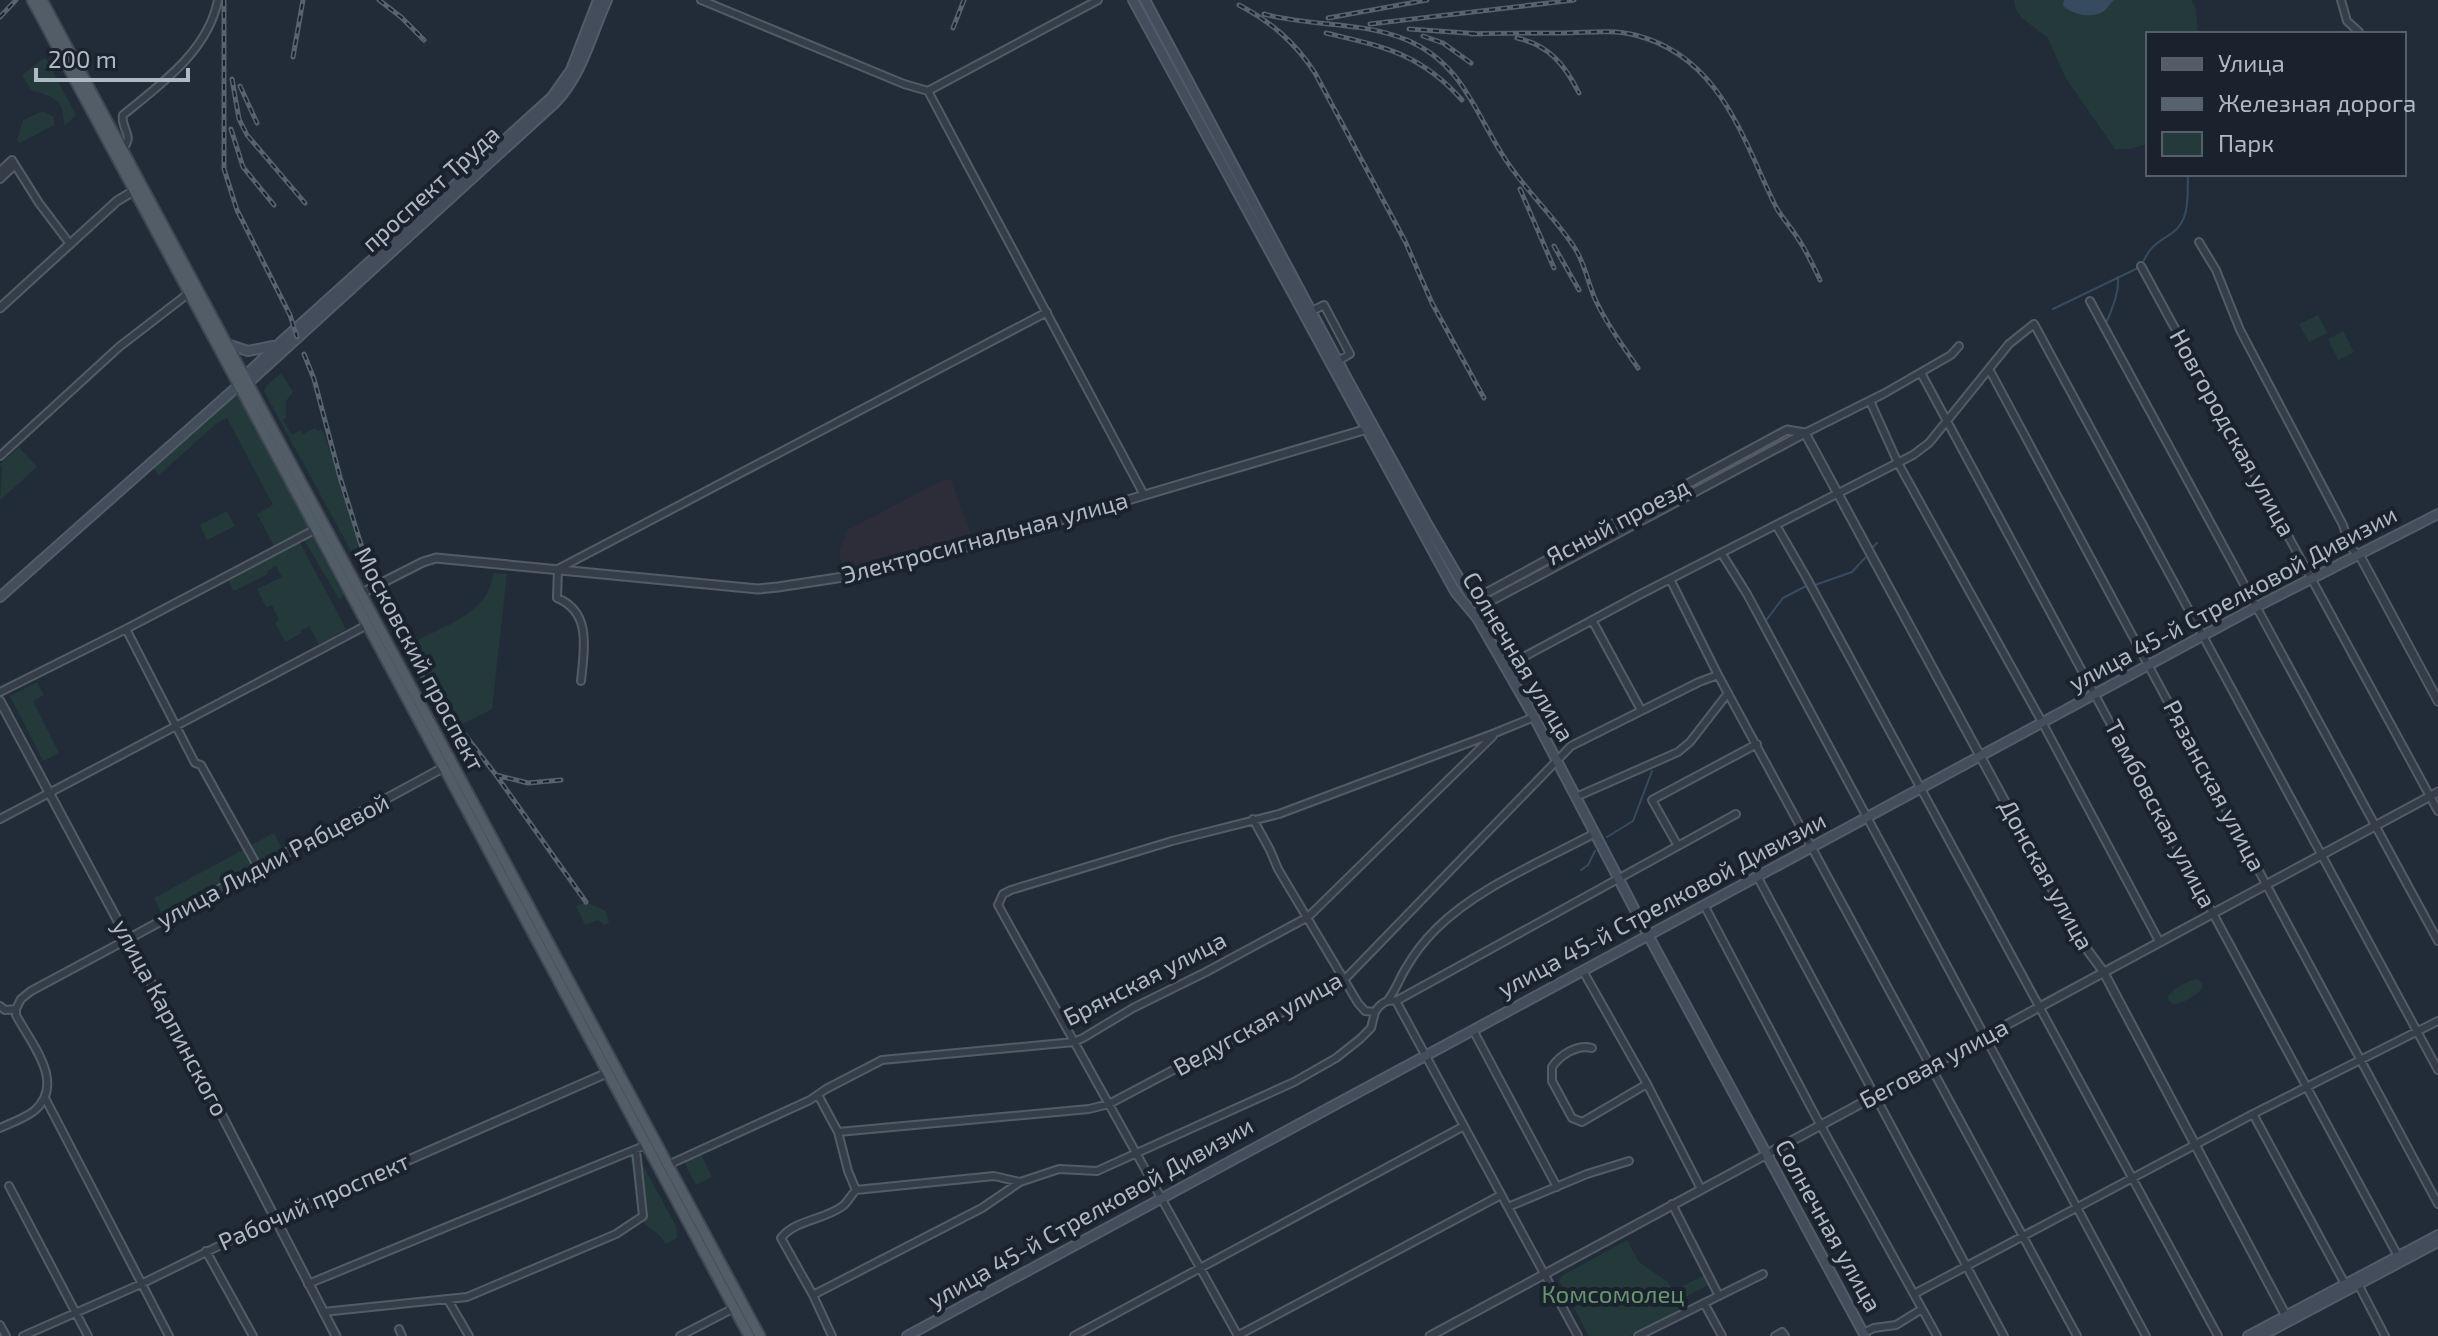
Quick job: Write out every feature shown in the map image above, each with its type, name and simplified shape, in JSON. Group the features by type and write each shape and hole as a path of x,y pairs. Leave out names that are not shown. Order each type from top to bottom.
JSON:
{"main road":[{"name":"проспект Труда","path":"0,597 244,382 507,142 560,88 571,70 598,0"},
{"name":"проспект Труда","path":"244,382 281,342 565,92 579,69 607,0"},
{"name":"Солнечная улица","path":"1133,0 1370,427 1463,585"},
{"name":"Солнечная улица","path":"1145,0 1312,311 1456,593 1477,618 1534,717 1864,1334"},
{"name":"Московский проспект","path":"38,2 122,149 189,293 244,382 362,593 607,1073 646,1145 664,1167 749,1336"},
{"name":"Московский проспект","path":"38,2 138,189 227,344 316,529 367,625 448,766 664,1167 760,1336"},
{"path":"227,344 248,351 281,342"},
{"name":"улица 45-й Стрелковой Дивизии","path":"907,1336 2203,635 2438,514"},
{"path":"2261,1336 2345,1284 2438,1235"},
{"path":"2248,1336 2438,1242"}],"street":[{"path":"122,149 129,141 123,115 153,92 191,55 218,0"},
{"path":"701,0 904,84 928,91 1098,0"},
{"path":"2341,0 2347,21 2359,32"},
{"path":"928,91 1144,495"},
{"path":"13,163 70,244"},
{"path":"0,171 13,163"},
{"path":"0,179 13,163"},
{"path":"0,308 117,201 138,189"},
{"path":"2199,242 2216,270 2240,330 2343,525 2349,545 2360,556 2438,701"},
{"name":"Новгородская улица","path":"2141,266 2311,579 2434,794 2438,811"},
{"path":"0,456 119,347 189,293"},
{"path":"2090,301 2438,941"},
{"path":"1312,311 1324,305 1350,354 1338,361"},
{"path":"581,681 582,620 575,609 557,598 558,569 1047,312"},
{"path":"1505,667 1913,455 1929,443 2015,337 2034,324 2438,1070"},
{"name":"Ясный проезд","path":"1477,618 1480,607 1870,401 1951,355 1959,346"},
{"name":"Рязанская улица","path":"1989,369 2438,1204"},
{"name":"Тамбовская улица","path":"1921,373 2398,1256"},
{"path":"1870,401 1898,463 2159,941"},
{"name":"Электросигнальная улица","path":"362,593 436,558 758,589 876,572 1370,427"},
{"name":"Ясный проезд","path":"1463,585 1475,593 1488,592 1787,430 1805,433"},
{"name":"Донская улица","path":"1805,433 2080,940 2103,971 2288,1318"},
{"path":"1754,461 1763,444"},
{"path":"1776,525 2218,1336"},
{"path":"0,692 316,529"},
{"path":"1722,554 1747,594 2146,1336"},
{"path":"1670,579 1718,675 2077,1336"},
{"path":"1463,585 1472,599 1481,603 1490,602"},
{"path":"1592,620 1641,710"},
{"path":"0,819 367,625"},
{"path":"126,629 195,763 201,765 259,869"},
{"name":"Ведугская улица","path":"838,1132 1089,1109 1109,1104 1345,979 1578,741 1718,675"},
{"path":"1576,797 1678,752 1690,742 1728,693"},
{"name":"улица Карпинского","path":"0,701 336,1336"},
{"path":"1501,1195 1238,1336 998,905 999,899 1011,890 1279,814 1534,717"},
{"name":"Брянская улица","path":"664,1167 818,1095 882,1060 1074,1042 1308,917 1495,733"},
{"path":"1678,846 1652,800 1757,744"},
{"name":"улица Лидии Рябцевой","path":"16,1009 21,999 31,991 448,766"},
{"name":"Беговая улица","path":"1430,1336 2434,794"},
{"path":"1388,1000 1396,1001 1736,814"},
{"path":"1253,819 1278,869 1365,1011 1375,1012"},
{"path":"813,1295 982,1208 1020,1182 1059,1169 1097,1171 1294,1082 1336,1058 1371,1028 1375,1012 1398,987 1404,971 1437,928 1485,892 1595,833"},
{"path":"1757,876 2004,1336"},
{"path":"1704,905 1937,1336"},
{"path":"1583,971 1647,1084 1701,1189"},
{"path":"1396,1001 1578,1336"},
{"path":"0,1006 5,1010 16,1009 19,1021 42,1061 48,1089 35,1110 0,1128"},
{"path":"1914,1294 2253,1114 2438,1021"},
{"path":"1473,1030 1557,1187"},
{"path":"1592,1048 1579,1047 1561,1057 1552,1067 1552,1081 1576,1121 1582,1122 1647,1084"},
{"name":"Рабочий проспект","path":"23,1336 141,1284 274,1219 607,1073"},
{"path":"818,1095 838,1132 856,1190"},
{"path":"45,1098 169,1336"},
{"path":"2253,1114 2345,1284"},
{"path":"1074,1336 1464,1126"},
{"path":"308,1284 646,1145"},
{"path":"323,1312 467,1297 616,1234 643,1216 636,1150"},
{"path":"1508,1207 1587,1174 1629,1161"},
{"path":"832,1336 781,1238 783,1234 843,1206 856,1190 994,1176 1020,1182"},
{"path":"9,1186 88,1336"},
{"path":"1672,1204 1719,1296"},
{"path":"206,1251 253,1336"},
{"path":"1638,1336 1649,1334 1763,1274"},
{"path":"2358,1284 2385,1336"},
{"path":"448,1300 469,1336"},
{"path":"1704,1303 1722,1336"},
{"path":"680,1336 734,1308"},
{"path":"1864,1334 1874,1328 1896,1325 1922,1309"},
{"path":"0,1325 6,1336"},
{"path":"1775,1336 1782,1332 1785,1336"}],"shaded area":[{"path":"951,479 973,540 888,564 843,571 839,552 847,530 939,482"}],"green space":[{"path":"2014,0 2191,0 2196,9 2198,32 2146,32 2146,144 2115,149 2065,77 2048,38 2016,10"},
{"path":"46,59 76,115 64,126 57,101 31,90 22,75"},
{"path":"43,111 54,117 54,125 20,143 17,140 23,120"},
{"path":"2318,315 2327,333 2309,342 2299,324"},
{"path":"2343,331 2354,352 2338,360 2328,339"},
{"path":"281,373 293,392 286,401 286,417 283,420 292,435 300,430 303,434 315,428 318,431 322,429 362,545 351,551 264,391"},
{"path":"237,393 310,527 274,546 257,514 273,505 227,418 217,423 159,475 151,466"},
{"path":"19,447 37,467 0,500 0,464"},
{"path":"227,511 235,526 207,540 200,525"},
{"path":"311,534 344,596 339,599 303,538"},
{"path":"299,541 346,629 319,644 309,626 285,642 275,623 279,620 272,605 266,607 257,589 282,577 276,566 267,571 268,574 236,590 227,578"},
{"path":"493,573 507,574 492,709 463,724 445,707 403,628 408,625 418,640 466,615 485,597"},
{"path":"37,682 44,695 33,701 59,753 43,761 10,696"},
{"path":"274,833 283,850 163,916 154,898"},
{"path":"586,902 606,911 609,923 604,925 598,920 585,925 576,906"},
{"path":"2198,979 2202,988 2193,997 2177,1004 2169,1001 2168,996 2174,990"},
{"path":"637,1154 676,1226 677,1238 666,1244 644,1223 630,1157"},
{"path":"701,1154 712,1177 696,1185 684,1162"},
{"name":"Комсомолец","path":"1627,1240 1639,1262 1668,1282 1673,1291 1705,1275 1710,1284 1683,1298 1686,1306 1630,1336 1589,1336 1559,1280"}],"water":[{"path":"2064,0 2114,0 2104,11 2088,15 2067,9 2063,6"}],"waterway":[{"path":"2142,264 2151,249 2178,228 2182,221 2187,206 2188,176"},
{"path":"2053,309 2138,268"},
{"path":"2107,321 2117,294 2118,277"},
{"path":"1872,548 1877,543"},
{"path":"1815,585 1852,572 1865,558"},
{"path":"1767,619 1783,598 1808,585"},
{"path":"1607,837 1633,821 1652,771"},
{"path":"1581,870 1588,865 1595,851"}],"railway":[{"path":"0,17 16,0"},
{"path":"224,0 224,169 237,210 290,315 297,337"},
{"path":"293,57 303,0"},
{"path":"379,0 424,40"},
{"path":"953,28 964,0"},
{"path":"1328,18 1427,0"},
{"path":"1370,24 1574,0"},
{"path":"1239,5 1282,34 1315,73 1484,398"},
{"path":"1264,14 1390,34 1407,40 1441,61 1464,88 1510,167 1576,250 1600,310 1638,368"},
{"path":"1409,29 1481,34"},
{"path":"1326,33 1400,54 1431,72 1462,100"},
{"path":"1471,34 1626,33 1664,46 1689,61 1725,103 1776,207 1803,247 1820,280"},
{"path":"1423,36 1443,43 1471,63"},
{"path":"1517,38 1538,46 1555,58 1579,93"},
{"path":"232,79 239,119 247,135 305,203"},
{"path":"240,86 257,123"},
{"path":"231,129 243,167 274,205"},
{"path":"1520,189 1554,268"},
{"path":"1554,246 1579,290"},
{"path":"304,354 374,586 386,613 440,707 496,775 586,902"},
{"path":"496,775 528,783 561,780"}]}
